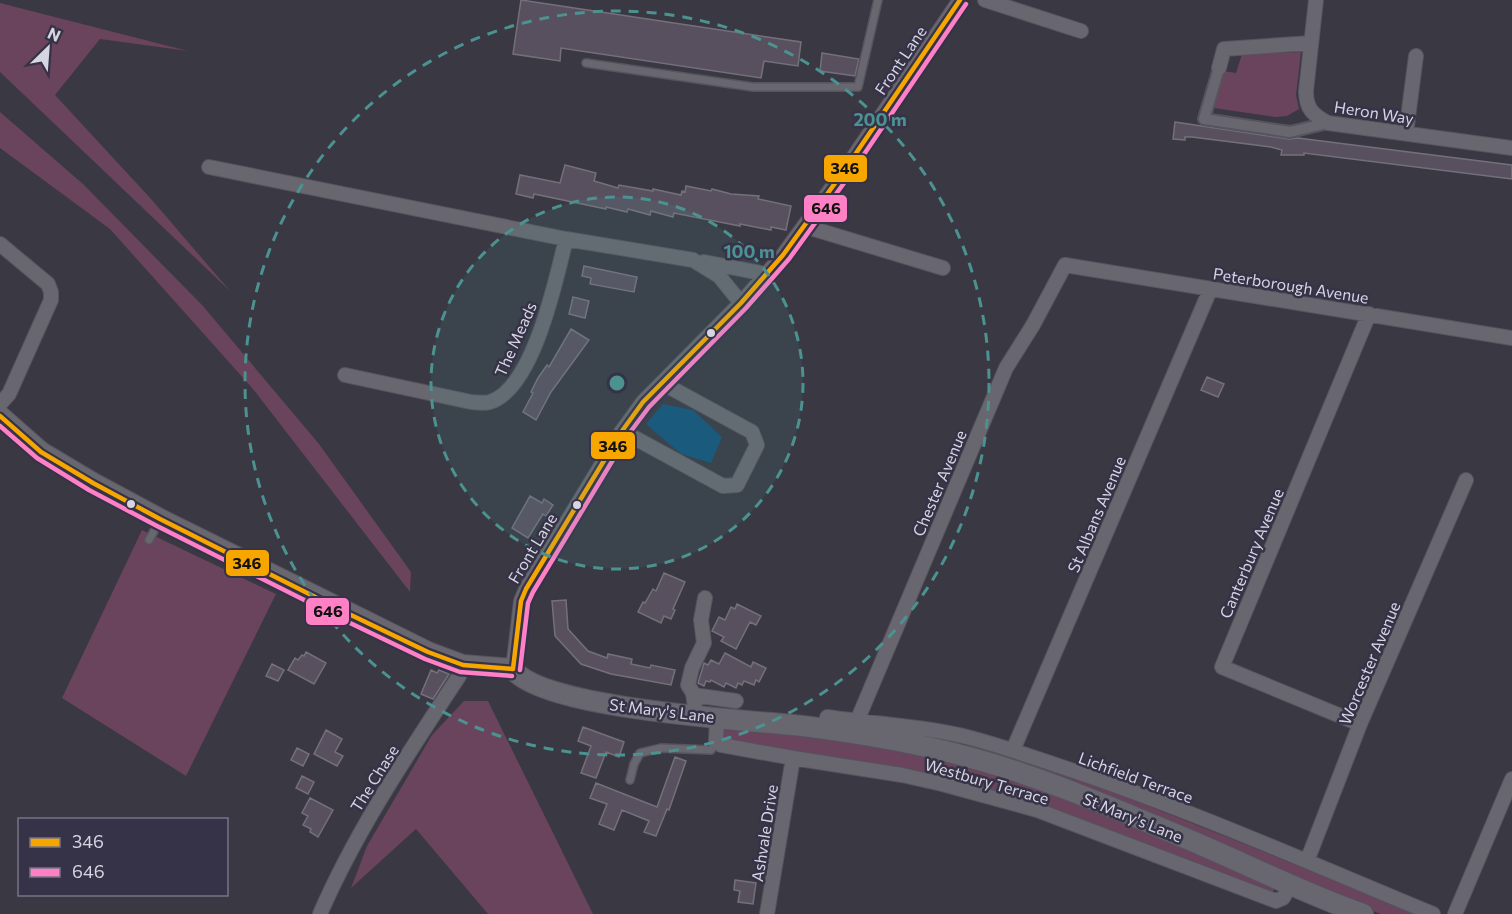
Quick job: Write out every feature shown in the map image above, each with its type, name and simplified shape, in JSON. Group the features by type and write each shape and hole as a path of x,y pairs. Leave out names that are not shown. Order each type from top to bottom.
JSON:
{"main road":[{"name":"St Mary's Lane","path":"0,417 50,457 160,519 418,647 463,665 513,669 518,676 530,682 583,699 621,707 826,729 905,742 969,757 1030,776 1182,836 1290,886 1363,914"}],"street":[{"name":"Front Lane","path":"513,669 521,601 526,589 622,431 643,402 741,303 804,226 960,0"},
{"path":"985,0 1081,31"},
{"name":"Heron Way","path":"1316,0 1306,104 1314,116 1328,123 1512,148"},
{"path":"1311,43 1224,49 1204,119 1290,132 1328,123"},
{"path":"1406,133 1416,56"},
{"path":"209,167 566,239 766,274"},
{"path":"804,226 943,268"},
{"name":"The Meads","path":"345,375 471,402 489,403 510,389 528,359 546,317 566,239"},
{"path":"0,244 48,284 51,300 9,394 0,404"},
{"path":"693,260 719,276 741,303"},
{"name":"Peterborough Avenue","path":"1065,265 1512,338"},
{"name":"Chester Avenue","path":"857,721 1006,368 1033,325 1065,265"},
{"name":"St Albans Avenue","path":"1013,750 1210,290"},
{"name":"Canterbury Avenue","path":"1360,724 1222,667 1369,314"},
{"path":"622,431 723,486 736,485 758,445 752,432 662,383"},
{"name":"Worcester Avenue","path":"1307,861 1360,724 1466,480"},
{"path":"696,716 693,695 688,685 692,668 704,643 702,620 705,598"},
{"name":"The Chase","path":"320,914 347,856 380,796 459,676 463,665"},
{"path":"693,695 736,701"},
{"path":"716,741 717,717"},
{"name":"Lichfield Terrace","path":"826,729 827,717 936,731 1013,750 1175,808 1433,914"},
{"name":"Westbury Terrace","path":"716,741 726,746 902,775 1036,810 1276,901 1283,898 1290,886"},
{"name":"Ashvale Drive","path":"767,914 793,758"},
{"path":"1455,914 1512,779"}],"lane":[{"path":"586,63 753,87 858,87 878,0"},
{"path":"149,540 160,519"},
{"path":"630,780 634,764 640,753 661,748 711,750 716,741"}],"shaded area":[{"path":"0,3 188,51 100,39 55,95 152,200 231,292 0,72"},
{"path":"1301,52 1296,95 1299,109 1287,116 1276,117 1214,108 1223,71 1236,73 1242,54"},
{"path":"0,112 83,184 203,306 319,444 411,572 410,592 253,389 110,229 0,148"},
{"path":"142,530 276,594 186,776 62,698"},
{"path":"464,701 488,701 593,914 488,914 416,829 351,888 367,846 432,735"},
{"path":"724,728 888,744 1057,792 1274,885 1275,889 1269,895 1035,805 730,744 723,738"},
{"path":"968,743 1073,776 1415,914 1381,914 1295,882 966,747"}],"water":[{"path":"663,404 693,410 722,437 711,463 681,454 646,424"}],"building":[{"path":"521,0 801,42 798,66 764,61 761,78 561,48 560,61 513,54"},
{"path":"822,53 859,59 855,76 820,71"},
{"path":"1175,122 1289,139 1298,138 1512,165 1512,179 1304,153 1304,155 1281,155 1282,150 1271,147 1192,137 1185,137 1185,140 1173,139"},
{"path":"565,165 596,173 594,181 618,188 619,185 681,195 682,191 685,192 686,186 731,194 759,196 758,199 791,206 786,230 771,227 771,230 740,224 740,226 674,213 673,217 651,211 650,215 628,209 627,212 534,194 533,198 516,194 520,175 560,183"},
{"path":"584,266 637,277 634,292 590,284 591,278 582,276"},
{"path":"573,297 589,301 585,318 569,314"},
{"path":"571,329 589,340 551,392 536,420 523,412 538,378 547,365 549,367"},
{"path":"1207,377 1224,384 1218,397 1201,390"},
{"path":"530,496 542,503 544,499 553,505 546,516 543,514 528,538 512,528"},
{"path":"664,573 685,582 671,619 664,616 661,623 638,612 653,589 656,591"},
{"path":"566,600 568,629 588,651 607,658 608,654 632,659 631,664 675,670 671,685 611,674 581,664 555,636 552,601"},
{"path":"737,604 761,616 756,625 750,622 736,649 721,641 724,637 712,631 719,617 725,620 731,607 735,609"},
{"path":"306,652 326,663 314,684 288,670 295,658 298,660"},
{"path":"725,653 751,667 753,662 766,668 759,682 756,680 754,685 744,681 742,685 738,683 736,688 726,683 724,687 711,680 706,681 704,686 698,683 704,663 708,665 711,660 719,664"},
{"path":"272,664 284,670 278,681 266,676"},
{"path":"431,670 449,674 433,699 421,694"},
{"path":"583,727 624,742 619,757 606,752 596,778 581,773 591,746 578,741"},
{"path":"326,730 342,739 335,752 343,756 337,766 314,754"},
{"path":"297,748 309,754 303,766 291,760"},
{"path":"675,757 686,761 669,810 667,809 656,836 644,832 649,821 622,810 614,830 599,824 607,804 590,798 596,783 657,807"},
{"path":"302,776 314,782 308,794 296,788"},
{"path":"310,798 333,810 318,837 310,832 311,829 303,825 308,816 302,813"},
{"path":"735,880 756,883 753,904 738,902 740,891 734,890"}],"transit line":[{"name":"346","path":"513,669 521,601 526,589 622,431 643,402 741,303 783,255 846,168 960,0"},
{"name":"646","path":"520,670 528,603 533,592 628,435 649,407 746,308 789,259 852,172 966,4"},
{"name":"346","path":"0,416 41,452 93,483 351,615 428,652 463,665 513,669"},
{"name":"646","path":"0,426 37,458 89,490 348,622 425,659 460,672 512,676"}]}
